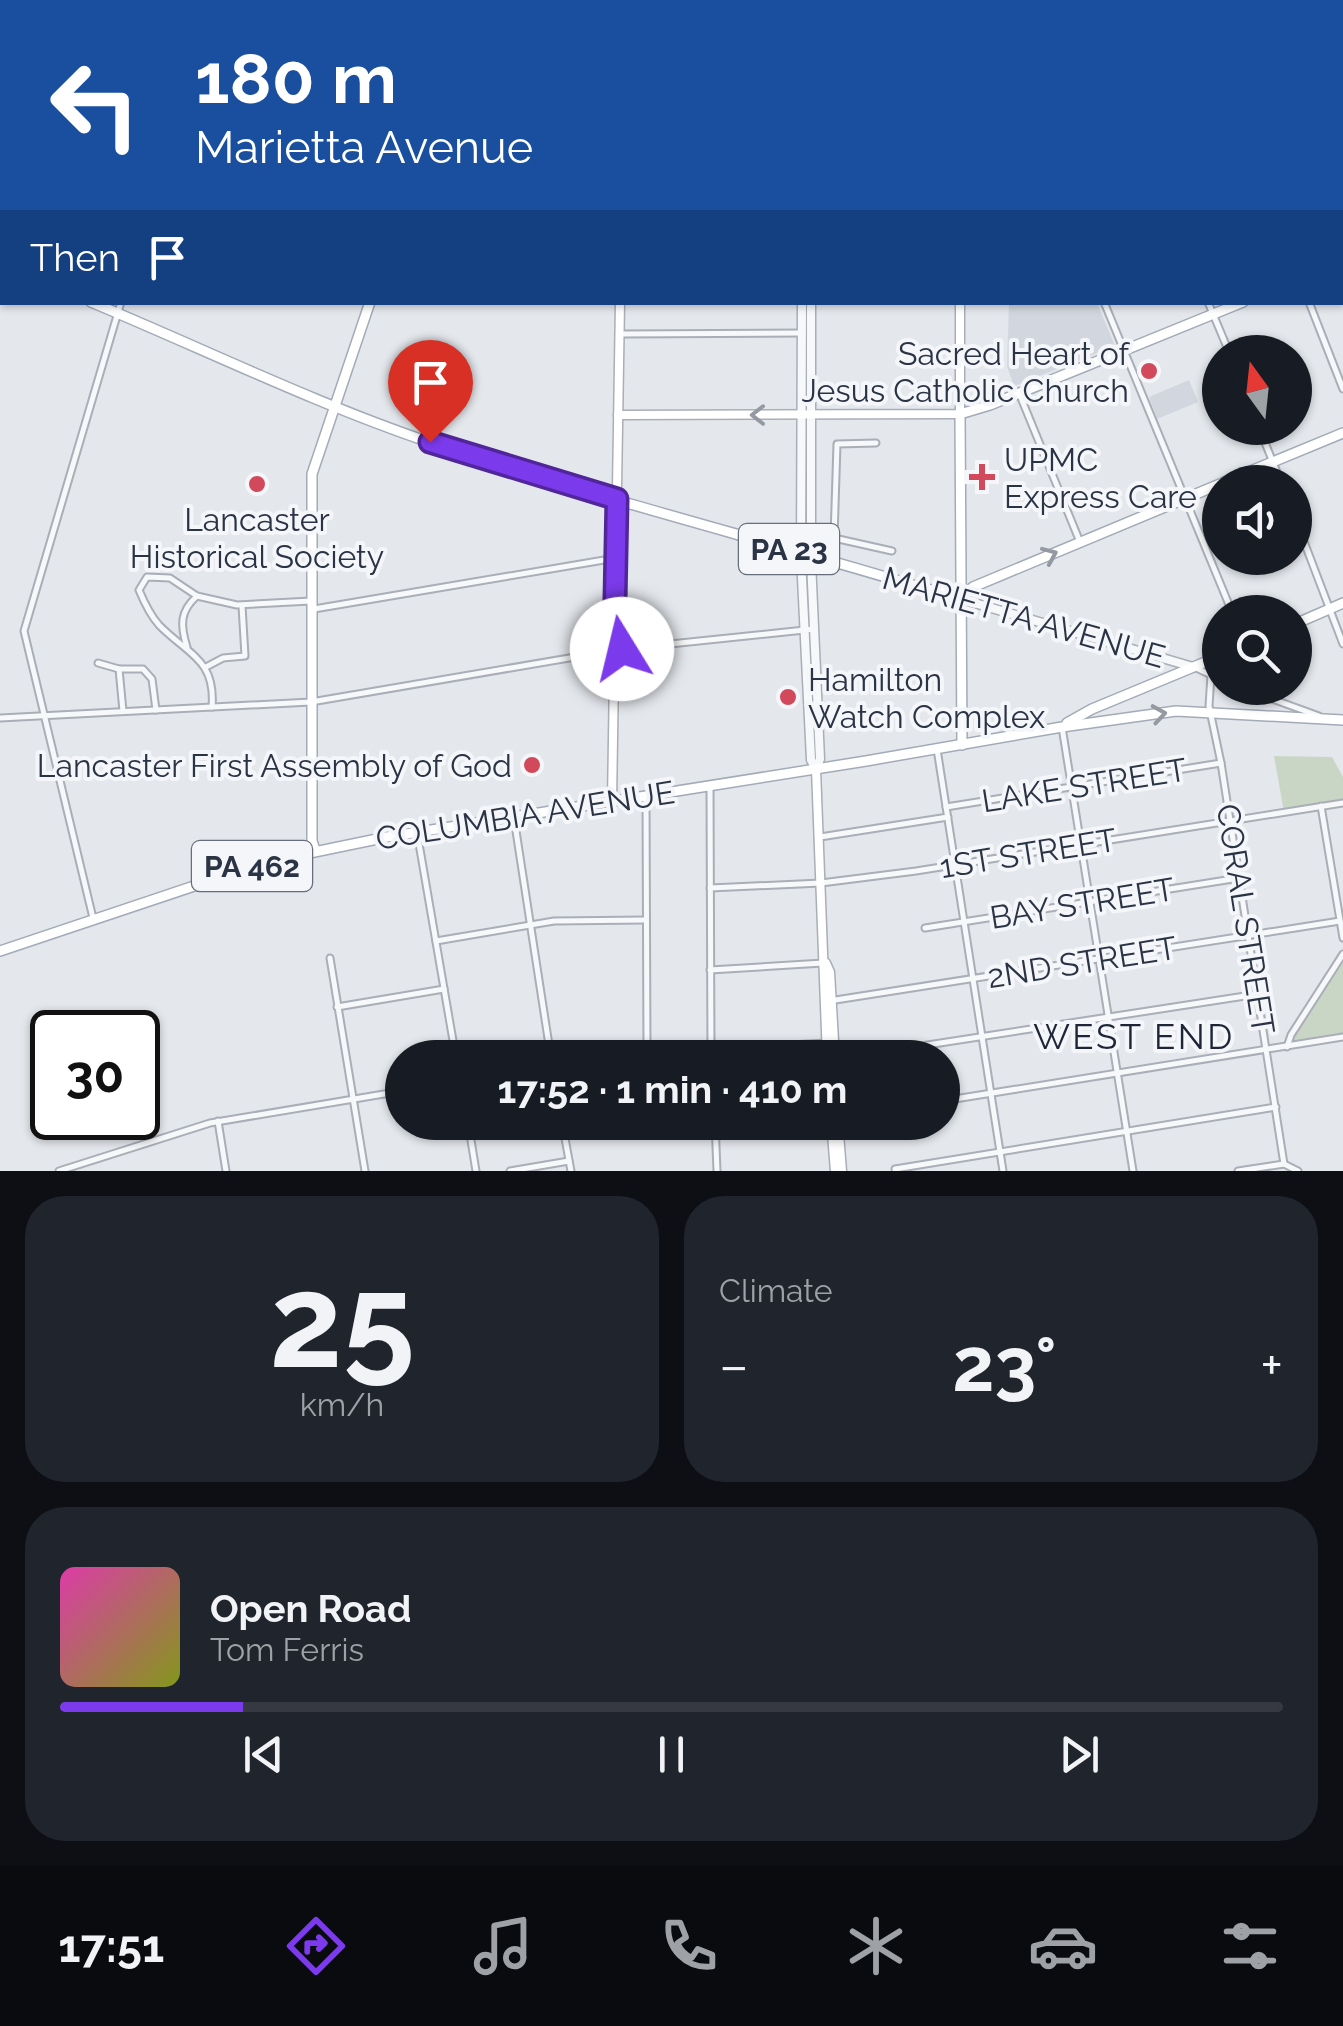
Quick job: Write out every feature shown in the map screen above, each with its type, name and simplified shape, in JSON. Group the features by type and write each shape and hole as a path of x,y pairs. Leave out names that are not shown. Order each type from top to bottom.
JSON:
{"main road":[{"path":"315,850 311,481 369,305"},
{"path":"612,801 620,305"},
{"path":"960,305 962,744"},
{"path":"618,415 960,414 1236,305"},
{"name":"MARIETTA AVENUE","path":"119,308 334,405 430,442 961,596"},
{"path":"1265,465 1343,433"},
{"path":"961,596 972,587 1202,491"},
{"path":"1312,617 1343,603"},
{"path":"1062,726 1092,709 1202,663"},
{"name":"PA 462","path":"1062,726 1176,711 1343,720"},
{"name":"COLUMBIA AVENUE","path":"0,951 250,866 315,850 816,770 1062,726"},
{"path":"816,770 826,963 830,972 830,1040"},
{"path":"834,1171 835,1140"},
{"path":"838,1140 842,1171"}],"street":[{"path":"802,305 807,333 807,554 820,759 816,770"},
{"path":"807,333 812,305"},
{"path":"1105,305 1225,595"},
{"path":"1209,305 1221,335"},
{"path":"1310,305 1343,389"},
{"path":"93,918 24,626 119,308"},
{"path":"620,334 807,333"},
{"path":"1019,393 1080,542"},
{"path":"876,443 837,444 834,538 892,551"},
{"path":"1266,445 1273,465"},
{"path":"212,707 212,685 206,667 160,624 146,605 139,590 146,576 170,578 197,596 242,604 311,605 616,558"},
{"path":"1312,562 1343,644"},
{"path":"188,648 182,624 185,607 197,596"},
{"name":"MARIETTA AVENUE","path":"961,596 1202,672"},
{"path":"206,667 223,658 245,656 242,604"},
{"path":"0,718 311,702 614,650 810,629"},
{"path":"98,662 119,670 142,669 152,679 156,710"},
{"path":"119,670 123,712"},
{"name":"CORAL STREET","path":"1210,705 1284,1164"},
{"path":"1290,705 1330,719"},
{"path":"1062,726 1133,1171"},
{"path":"937,749 1004,1171"},
{"name":"LAKE STREET","path":"946,807 1221,763"},
{"path":"710,785 711,1040"},
{"path":"646,796 647,1040"},
{"name":"1ST STREET","path":"710,888 821,883 1343,803"},
{"path":"1322,806 1343,938"},
{"path":"514,817 548,1040"},
{"name":"LAKE STREET","path":"820,836 948,817"},
{"path":"417,832 453,1040"},
{"name":"BAY STREET","path":"925,928 1239,878"},
{"path":"436,941 576,919 645,920"},
{"name":"2ND STREET","path":"828,1002 1340,921"},
{"path":"1287,1046 1343,954"},
{"path":"330,958 365,1171"},
{"path":"710,970 826,963"},
{"path":"336,1006 444,988"},
{"path":"956,1040 1258,994"},
{"path":"960,1098 1343,1037"},
{"path":"59,1171 218,1122 385,1094"},
{"path":"895,1169 1276,1107"},
{"path":"218,1122 226,1171"},
{"path":"471,1140 476,1171"},
{"path":"565,1140 571,1171"},
{"path":"716,1140 717,1171"},
{"path":"510,1171 569,1162"},
{"path":"1238,1171 1284,1164 1298,1171"}],"shaded area":[{"path":"1009,305 1098,305 1115,346 1014,386 1007,366"},
{"path":"1189,380 1198,402 1157,419 1149,397"}],"green space":[{"path":"1274,756 1332,757 1343,777 1343,803 1284,812"},
{"path":"1343,959 1343,1033 1294,1041 1291,1037"}],"place":[{"name":"Sacred Heart of Jesus Catholic Church","path":"1149,371"},
{"name":"UPMC Express Care","path":"982,477"},
{"name":"Lancaster Historical Society","path":"257,484"},
{"name":"Hamilton Watch Complex","path":"788,697"},
{"name":"Lancaster First Assembly of God","path":"532,765"}],"district":[{"name":"WEST END","path":"1134,1036"}],"route":[{"path":"430,442 617,499 614,650 622,649"}]}
